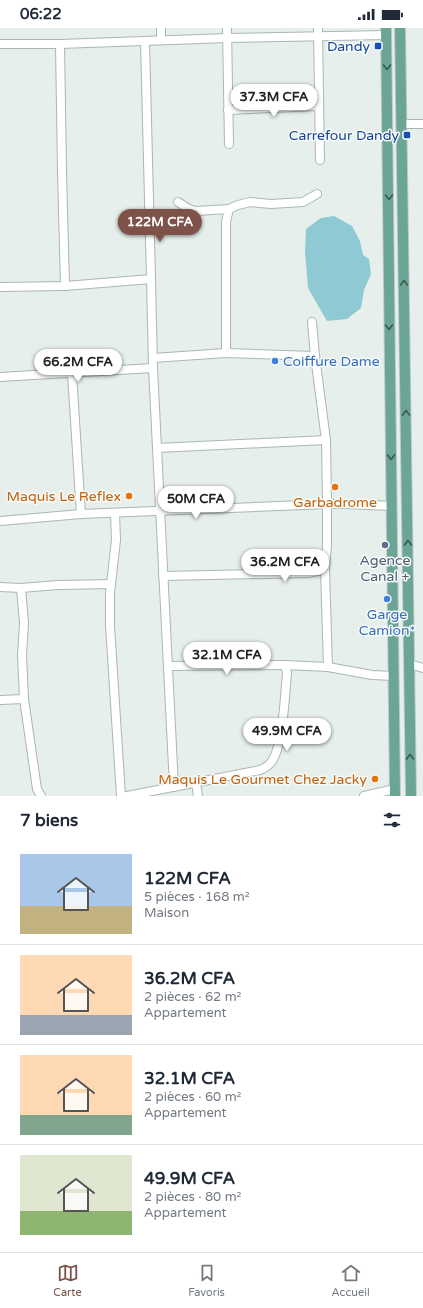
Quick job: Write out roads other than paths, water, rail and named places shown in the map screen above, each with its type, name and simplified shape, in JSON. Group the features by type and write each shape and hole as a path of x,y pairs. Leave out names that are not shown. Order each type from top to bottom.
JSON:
{"main road":[{"path":"400,28 411,796"},
{"path":"386,31 395,793"}],"street":[{"path":"161,28 161,40"},
{"path":"227,28 229,144"},
{"path":"0,44 60,44 228,38 318,32 386,31"},
{"path":"318,32 320,160"},
{"path":"145,40 153,368 174,787"},
{"path":"60,44 65,286"},
{"path":"228,110 319,106"},
{"path":"402,124 423,124"},
{"path":"178,202 196,211 229,209 238,204 250,202 270,204 303,202 317,194"},
{"path":"226,353 226,222 229,209"},
{"path":"0,287 65,286 151,279"},
{"path":"312,322 314,356 326,440 327,546 325,570 328,667"},
{"path":"153,358 226,353 314,356"},
{"path":"0,377 72,374 153,368"},
{"path":"72,374 82,514"},
{"path":"157,448 326,440"},
{"path":"0,521 82,514 327,504 392,506"},
{"path":"115,513 116,540 111,584 110,626 121,796"},
{"path":"163,576 309,573 325,570"},
{"path":"0,587 21,588 58,585 111,584"},
{"path":"21,588 24,623 22,655 24,699 37,788 41,796"},
{"path":"409,664 423,668"},
{"path":"168,666 285,665 328,667 372,675 394,676"},
{"path":"127,796 260,770 267,767 273,761 277,750 281,728 286,673 285,665"},
{"path":"0,700 24,699"},
{"path":"196,783 198,796"},
{"path":"364,796 395,793"}],"water":[{"path":"334,216 352,226 360,241 363,255 369,259 371,274 364,290 361,308 347,319 327,321 308,288 305,251 306,229 321,218"}],"place":[{"name":"Dandy","path":"378,46"},
{"name":"Carrefour Dandy","path":"407,135"},
{"name":"Coiffure Dame","path":"275,361"},
{"name":"Garbadrome","path":"335,487"},
{"name":"Maquis Le Reflex","path":"129,496"},
{"name":"Agence Canal +","path":"385,545"},
{"name":"Garge Camion*","path":"387,599"},
{"name":"Maquis Le Gourmet Chez Jacky","path":"375,779"}]}
